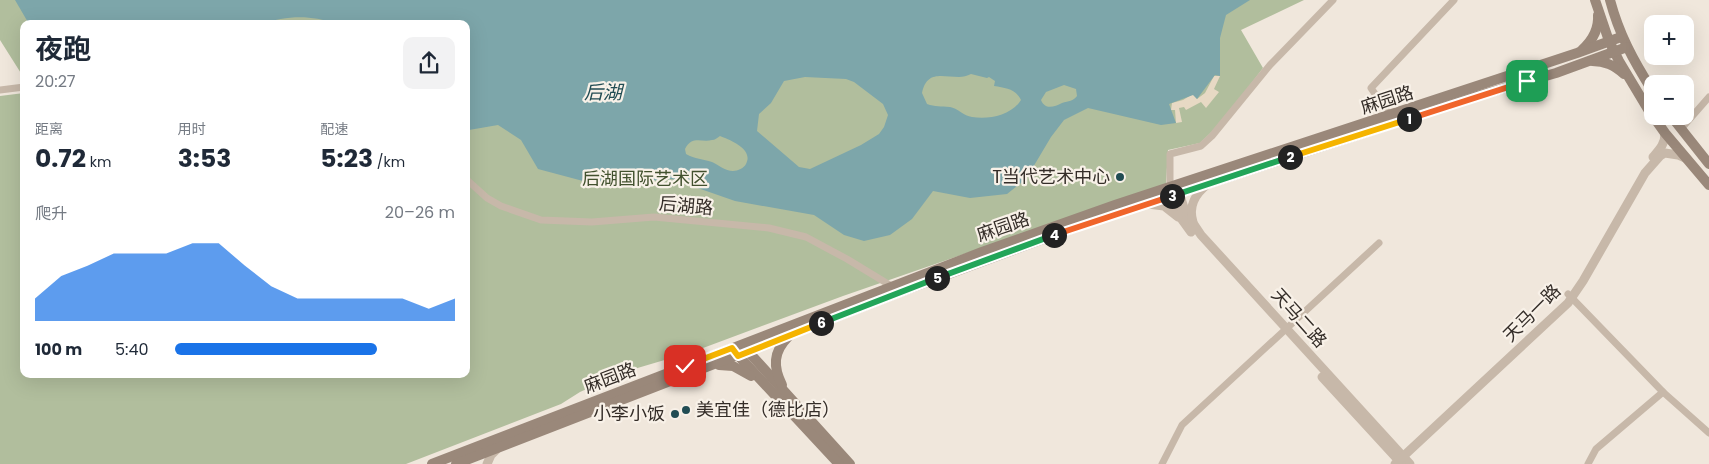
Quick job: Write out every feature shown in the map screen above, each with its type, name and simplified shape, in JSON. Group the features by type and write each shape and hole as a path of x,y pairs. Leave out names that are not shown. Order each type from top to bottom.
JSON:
{"main road":[{"path":"1610,0 1622,37 1644,77"},
{"path":"1596,3 1609,41 1630,81 1644,102"},
{"path":"1577,54 1588,44 1599,24 1596,3"},
{"name":"麻园路","path":"432,464 472,457 710,366 740,350 793,334 982,252 1175,190 1577,54 1622,37"},
{"name":"麻园路","path":"456,464 895,290 1081,225 1148,204 1175,190 1209,183 1627,48"},
{"path":"1586,62 1600,62 1616,67 1630,81"},
{"path":"1659,125 1709,185"},
{"path":"1678,125 1709,164"},
{"path":"790,398 775,368 780,346 793,334"},
{"path":"740,350 772,392 839,464"},
{"path":"740,350 790,398 850,464"},
{"path":"710,366 725,365 742,369 772,392"}],"street":[{"path":"1190,226 1178,214 1170,154 1201,146 1212,136 1270,65 1333,0"},
{"path":"1390,116 1371,88 1454,0"},
{"path":"0,90 20,88"},
{"path":"1681,129 1709,97"},
{"name":"天马一路","path":"1570,296 1641,170 1663,146 1665,134"},
{"name":"天马一路","path":"1387,464 1399,459 1558,314 1592,266 1645,172 1660,156 1665,153 1678,155 1686,159"},
{"name":"后湖路","path":"470,182 488,198 501,206 541,220 592,222 654,217 769,228 806,237 847,259 895,290"},
{"path":"1190,226 1194,200 1209,183"},
{"path":"1148,204 1164,206 1190,226"},
{"name":"天马二路","path":"1190,226 1399,459 1410,464"},
{"path":"1162,464 1182,425 1379,243"},
{"path":"1570,296 1663,392 1709,433"},
{"path":"1588,464 1596,449 1663,392"},
{"path":"487,464 491,455 502,446"}],"green space":[{"name":"后湖国际艺术区","path":"0,0 1304,0 1241,30 1263,68 1221,123 1200,143 1168,150 1166,184 843,296 695,351 624,372 580,392 561,404 406,464 0,464 0,96 20,94 20,378 470,378 470,20 20,20 20,72 0,40"}],"shaded area":[{"path":"1214,76 1220,76 1214,89 1219,92 1206,108 1201,102 1186,110 1184,107 1179,108 1182,122 1176,123 1175,110 1171,110 1172,103 1183,100 1193,94 1197,99 1205,93"}],"water":[{"name":"后湖","path":"15,0 1250,0 1226,15 1220,38 1220,76 1215,75 1197,99 1193,95 1169,104 1176,123 1161,125 1088,108 1064,120 1051,137 1026,179 1007,194 970,198 933,191 912,219 890,235 864,241 844,235 814,215 735,201 672,179 598,185 538,169 521,140 498,125 470,130 470,20 322,20 307,17 279,19 27,20","holes":["971,74 989,77 995,81 994,86 1013,91 1021,100 1006,113 986,118 969,116 950,107 927,104 922,93 924,86 931,78 936,76 960,77","805,77 846,79 854,82 883,104 888,115 884,127 879,134 861,145 810,169 799,167 757,131 759,114 771,103 784,81","1064,85 1076,89 1077,96 1074,99 1050,107 1043,103 1041,100 1046,92","720,136 740,146 747,154 748,159 742,168 730,171 712,162 686,154 685,149 691,142 713,140"]}],"place":[{"name":"T当代艺术中心","path":"1120,177"},
{"name":"美宜佳（德比店）","path":"686,410"},
{"name":"小李小饭","path":"675,414"}],"route":[{"path":"685,366 732,348 738,356 897,293 1081,225 1527,81"}]}
